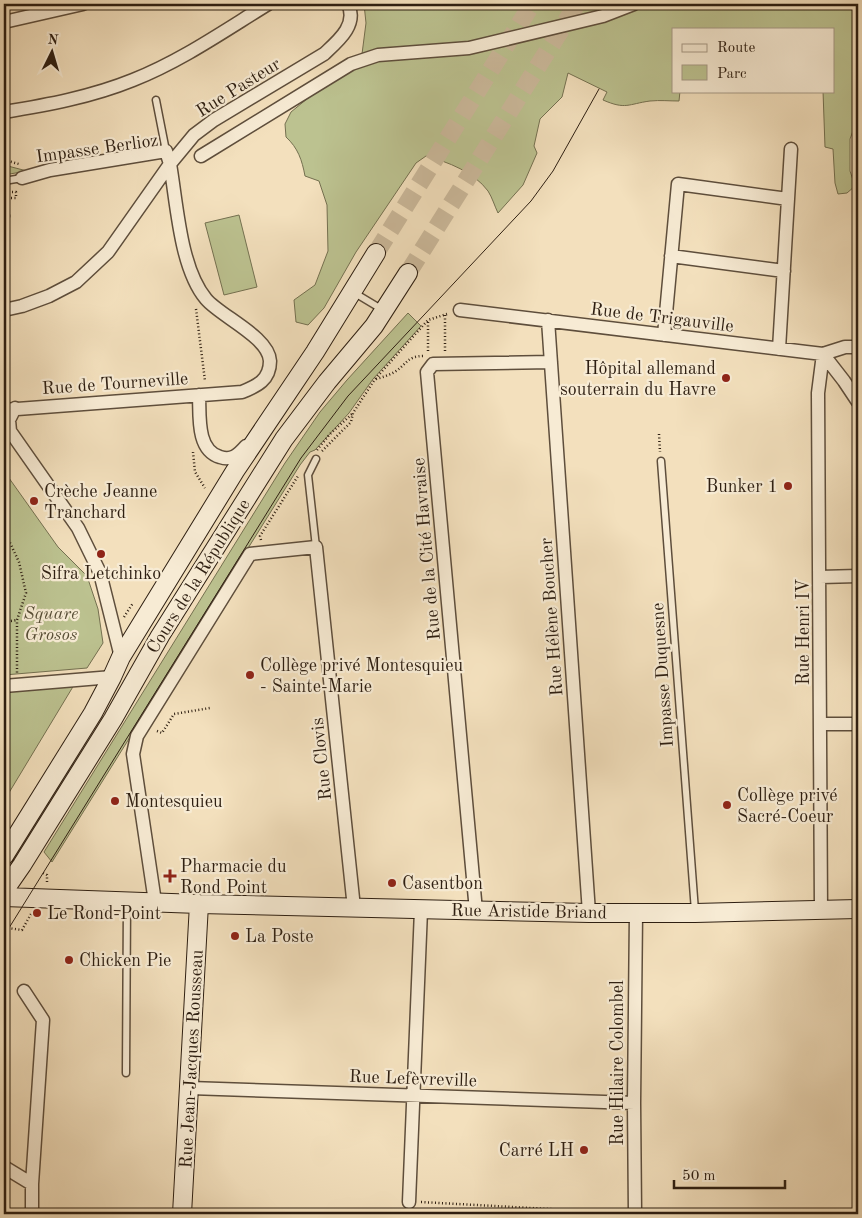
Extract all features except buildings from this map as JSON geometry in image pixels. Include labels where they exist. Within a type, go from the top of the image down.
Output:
[{"type":"main road","name":"Cours de la République","points":[[4,856],[80,734],[121,657],[231,477],[315,352],[376,253]]},
{"type":"main road","name":"Cours de la République","points":[[4,891],[22,866],[113,719],[160,636],[284,439],[327,382],[374,326],[408,273]]},
{"type":"main road","name":"Rue Aristide Briand","points":[[4,897],[476,911],[695,913],[858,909]]},
{"type":"main road","name":"Rue Jean-Jacques Rousseau","points":[[182,1214],[199,904]]},
{"type":"street","points":[[4,22],[82,4]]},
{"type":"street","points":[[4,112],[69,101],[133,80],[196,49],[268,4]]},
{"type":"street","name":"Rue Pasteur","points":[[4,310],[22,306],[49,296],[76,282],[108,252],[170,164],[194,136],[214,120],[324,54],[347,31],[350,8],[348,4]]},
{"type":"street","points":[[201,156],[351,64],[378,55],[469,48],[603,16],[634,4]]},
{"type":"street","points":[[779,349],[791,149]]},
{"type":"street","name":"Impasse Berlioz","points":[[22,178],[50,170],[166,152],[170,164]]},
{"type":"street","points":[[170,164],[185,257],[194,282],[206,300],[263,345],[270,360],[267,374],[258,386],[242,392],[198,395]]},
{"type":"street","points":[[664,334],[678,184],[788,199]]},
{"type":"street","points":[[671,256],[784,271]]},
{"type":"street","name":"Rue de Trigauville","points":[[460,310],[823,354],[845,347],[858,347]]},
{"type":"street","name":"Rue Hélène Boucher","points":[[548,320],[589,912]]},
{"type":"street","points":[[823,354],[858,402]]},
{"type":"street","name":"Rue Henri IV","points":[[822,910],[818,393],[823,354]]},
{"type":"street","name":"Rue de la Cité Havraise","points":[[476,911],[428,372],[433,364],[440,363],[551,362]]},
{"type":"street","name":"Rue de Tourneville","points":[[9,409],[198,395],[201,431],[207,448],[213,455],[226,459],[237,456],[276,408]]},
{"type":"street","points":[[9,409],[10,431],[78,528],[100,573],[121,657]]},
{"type":"street","points":[[155,902],[133,754],[137,736],[250,554],[316,547]]},
{"type":"street","name":"Rue Clovis","points":[[316,547],[354,908]]},
{"type":"street","points":[[820,577],[858,576]]},
{"type":"street","points":[[4,686],[112,677]]},
{"type":"street","points":[[821,724],[858,724]]},
{"type":"street","points":[[409,1202],[421,910]]},
{"type":"street","name":"Rue Hilaire Colombel","points":[[635,1214],[636,913]]},
{"type":"street","points":[[24,991],[43,1020],[32,1184],[32,1214]]},
{"type":"street","name":"Rue Lefèvreville","points":[[190,1088],[634,1103]]},
{"type":"street","points":[[4,1167],[32,1184]]},
{"type":"lane","points":[[156,100],[166,152]]},
{"type":"lane","points":[[4,181],[22,178]]},
{"type":"lane","points":[[352,292],[384,311]]},
{"type":"lane","points":[[316,459],[308,475],[316,547]]},
{"type":"lane","name":"Impasse Duquesne","points":[[661,461],[695,913]]},
{"type":"lane","points":[[126,1073],[127,901]]},
{"type":"path","points":[[4,191],[16,192],[16,198],[4,198]]},
{"type":"path","points":[[316,459],[351,422],[353,413],[376,380],[428,320],[460,310]]},
{"type":"path","points":[[445,315],[446,337]]},
{"type":"path","points":[[376,380],[397,371],[407,360],[417,356],[428,356],[428,320]]},
{"type":"path","points":[[197,321],[205,379]]},
{"type":"path","points":[[201,431],[192,443],[195,472],[205,489]]},
{"type":"path","points":[[659,434],[661,461]]},
{"type":"path","points":[[4,530],[19,562],[26,593],[17,620],[16,676]]},
{"type":"path","points":[[115,632],[136,598]]},
{"type":"path","points":[[4,622],[17,620]]},
{"type":"path","points":[[168,724],[174,714],[210,708]]},
{"type":"path","points":[[43,873],[47,875],[47,885]]},
{"type":"path","points":[[8,928],[22,930],[35,907]]},
{"type":"path","points":[[409,1202],[635,1214]]},
{"type":"green space","points":[[364,4],[616,4],[624,11],[653,4],[852,4],[858,14],[858,117],[850,139],[850,171],[855,186],[847,193],[838,194],[835,183],[833,149],[825,147],[823,92],[834,92],[834,28],[672,28],[672,92],[680,92],[679,101],[654,101],[622,106],[617,105],[603,100],[607,92],[568,73],[562,97],[540,119],[534,146],[537,153],[523,185],[498,213],[488,191],[475,178],[452,165],[426,156],[416,163],[356,252],[324,308],[308,325],[296,322],[294,300],[315,285],[328,251],[327,205],[319,181],[305,176],[299,155],[294,145],[286,137],[285,124],[291,112],[313,94],[342,77],[362,54],[366,23]]},
{"type":"green space","points":[[4,165],[27,171],[4,175]]},
{"type":"green space","points":[[239,215],[257,287],[224,295],[205,223]]},
{"type":"green space","points":[[408,313],[421,326],[373,379],[349,413],[315,450],[310,452],[300,465],[52,862],[44,852],[285,463],[320,412]]},
{"type":"green space","name":"Square Grosos","points":[[4,471],[58,547],[87,576],[98,609],[103,643],[87,668],[4,675]]},
{"type":"green space","points":[[74,685],[4,801],[4,691]]},
{"type":"tunnel","points":[[376,253],[532,4]]},
{"type":"tunnel","points":[[408,273],[577,4]]},
{"type":"tram line","points":[[4,936],[301,458],[348,396],[531,201],[553,171],[599,89]]},
{"type":"place","name":"Hôpital allemand souterrain du Havre","points":[[726,378]]},
{"type":"place","name":"Bunker 1","points":[[788,486]]},
{"type":"place","name":"Crèche Jeanne Tranchard","points":[[34,501]]},
{"type":"place","name":"Sifra Letchinko","points":[[101,554]]},
{"type":"place","name":"Collège privé Montesquieu - Sainte-Marie","points":[[250,675]]},
{"type":"place","name":"Montesquieu","points":[[115,801]]},
{"type":"place","name":"Collège privé Sacré-Coeur","points":[[727,805]]},
{"type":"place","name":"Pharmacie du Rond Point","points":[[170,876]]},
{"type":"place","name":"Casentbon","points":[[392,883]]},
{"type":"place","name":"Le Rond-Point","points":[[37,913]]},
{"type":"place","name":"La Poste","points":[[235,936]]},
{"type":"place","name":"Chicken Pie","points":[[69,960]]},
{"type":"place","name":"Carré LH","points":[[584,1150]]}]
